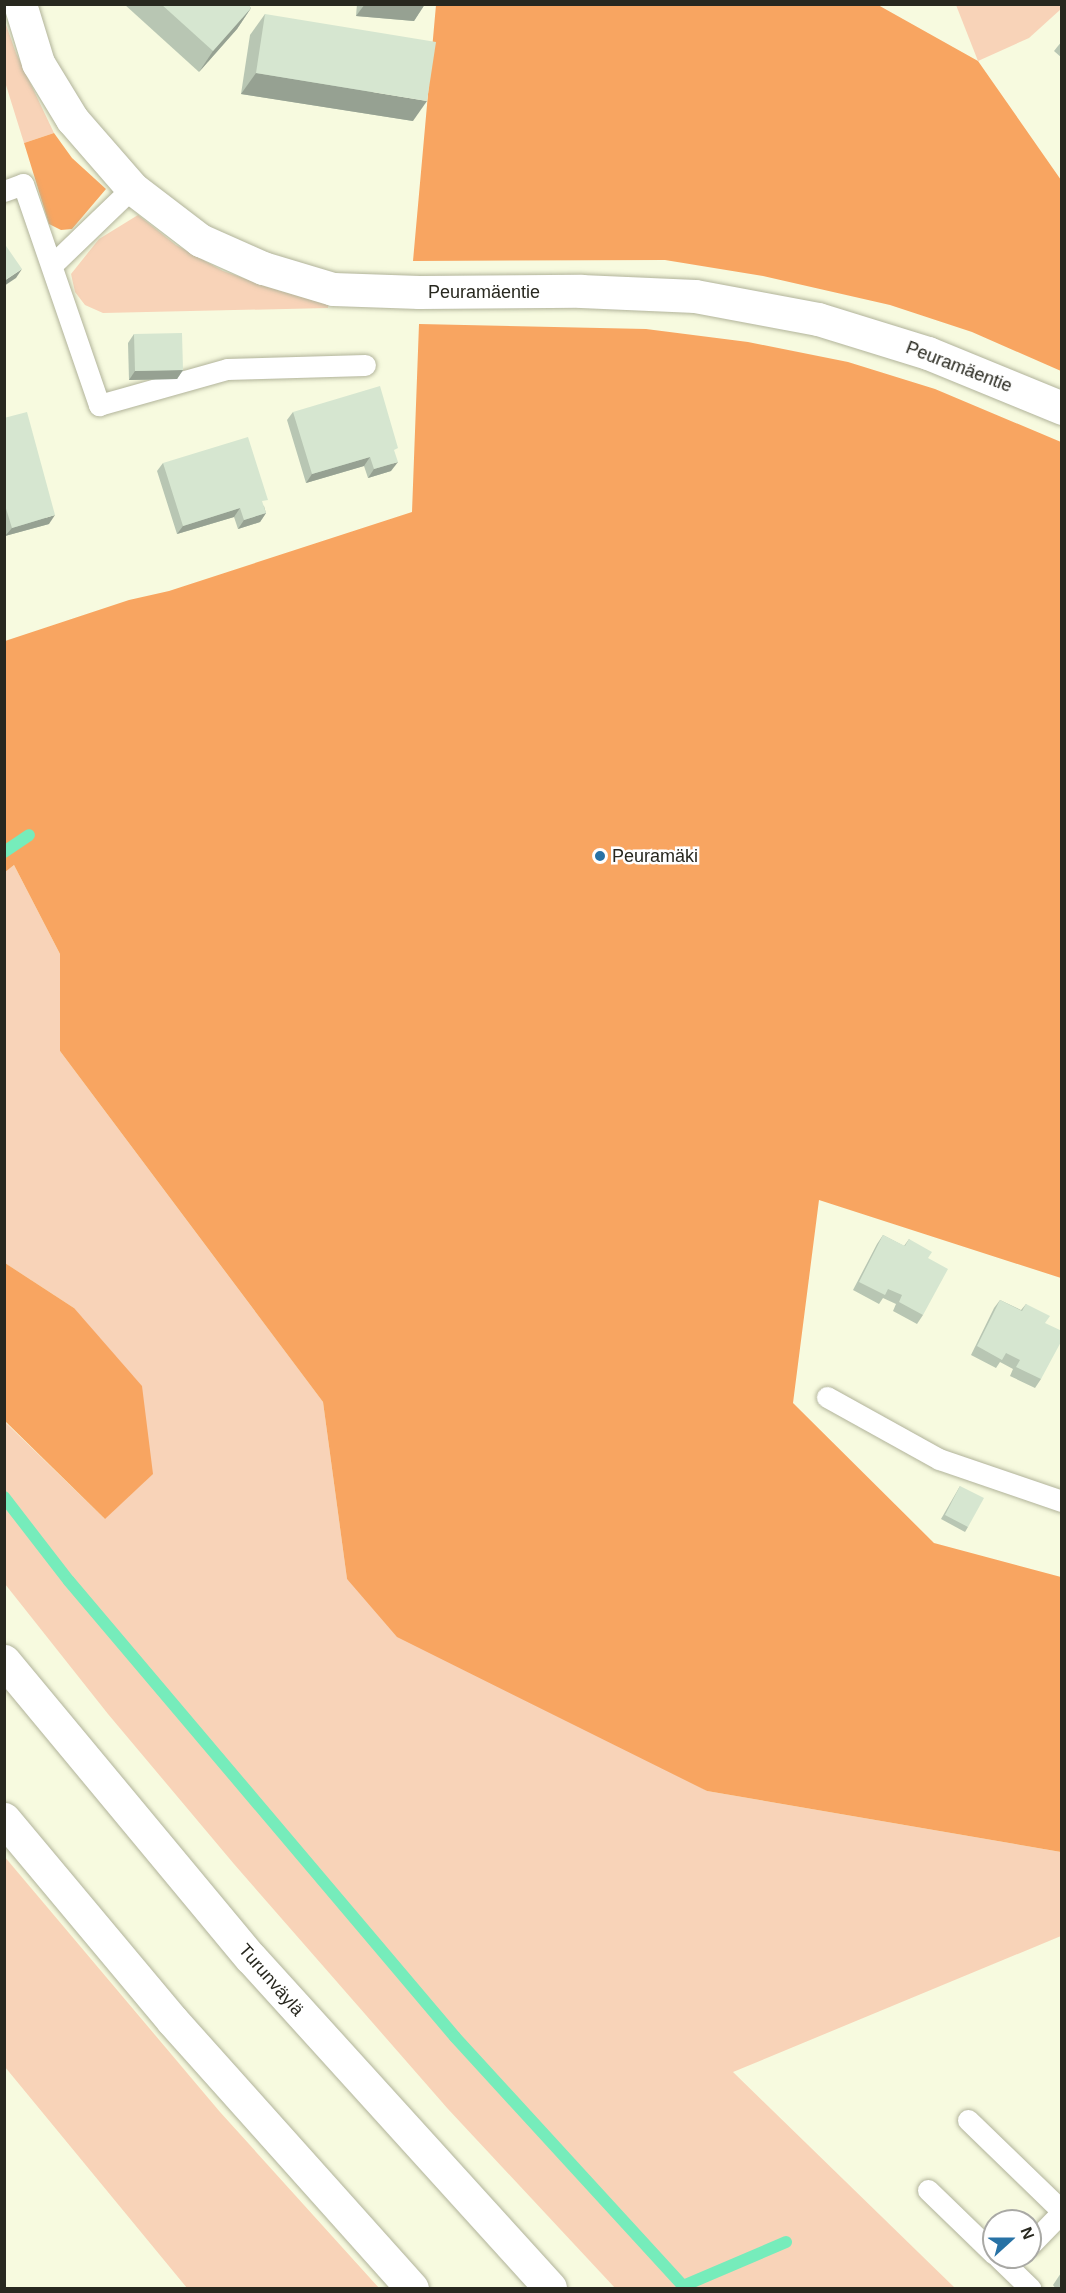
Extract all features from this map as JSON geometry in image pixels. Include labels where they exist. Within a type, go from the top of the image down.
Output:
[{"type":"main road","name":"Peuramäentie","points":[[20,4],[38,63],[72,119],[132,189],[200,240],[263,268],[333,289],[419,292],[581,291],[695,296],[818,319],[928,353],[1062,408]]},
{"type":"main road","name":"Turunväylä","points":[[4,1661],[251,1958],[549,2289]]},
{"type":"main road","points":[[4,1819],[172,2020],[412,2289]]},
{"type":"lane","points":[[4,191],[23,184],[99,405],[227,369],[364,365]]},
{"type":"lane","points":[[52,265],[132,189]]},
{"type":"lane","points":[[827,1397],[939,1459],[1062,1501]]},
{"type":"lane","points":[[968,2120],[1062,2212],[1042,2233]]},
{"type":"lane","points":[[928,2190],[982,2238]]},
{"type":"lane","points":[[1013,2269],[1030,2289]]},
{"type":"shaded area","points":[[1061,4],[1061,9],[1029,38],[978,61],[956,5]]},
{"type":"shaded area","points":[[436,5],[878,5],[978,61],[1061,180],[1061,371],[972,332],[890,305],[763,276],[665,260],[413,261]]},
{"type":"shaded area","points":[[4,19],[16,53],[54,133],[24,143],[5,82]]},
{"type":"shaded area","points":[[54,133],[72,158],[106,189],[72,229],[61,230],[49,224],[24,143]]},
{"type":"shaded area","points":[[138,215],[176,245],[223,271],[277,290],[328,304],[328,308],[103,313],[85,305],[75,292],[71,274],[99,239]]},
{"type":"shaded area","points":[[419,324],[646,329],[748,342],[848,362],[935,389],[1061,442],[1061,1278],[819,1200],[793,1403],[934,1543],[1061,1577],[1061,1852],[707,1791],[397,1637],[347,1579],[323,1402],[60,1051],[60,954],[14,865],[5,872],[5,641],[129,600],[169,591],[412,512]]},
{"type":"shaded area","points":[[14,865],[60,954],[60,1051],[323,1402],[347,1579],[707,1791],[1061,1852],[1061,1936],[733,2072],[955,2288],[615,2288],[448,2109],[234,1864],[108,1714],[5,1584],[4,1421],[105,1519],[74,1308],[5,1263],[4,872]]},
{"type":"shaded area","points":[[5,1263],[74,1308],[142,1386],[153,1474],[105,1519],[5,1421]]},
{"type":"shaded area","points":[[4,1856],[220,2112],[379,2288],[187,2288],[5,2067]]},
{"type":"building","points":[[161,4],[247,4],[251,8],[213,51]]},
{"type":"building","points":[[265,14],[436,42],[427,101],[256,73]]},
{"type":"building","points":[[4,243],[22,269],[4,281]]},
{"type":"building","points":[[182,333],[183,370],[135,371],[134,334]]},
{"type":"building","points":[[380,386],[398,448],[394,450],[398,462],[374,469],[370,457],[312,474],[293,412]]},
{"type":"building","points":[[27,412],[55,515],[12,528],[4,502],[4,418]]},
{"type":"building","points":[[248,437],[268,500],[262,501],[266,513],[244,520],[240,508],[183,526],[163,463]]},
{"type":"building","points":[[883,1235],[905,1246],[909,1239],[932,1252],[928,1258],[948,1269],[923,1315],[899,1302],[902,1295],[888,1289],[885,1295],[859,1282]]},
{"type":"building","points":[[1000,1300],[1022,1311],[1026,1304],[1050,1316],[1045,1323],[1062,1331],[1062,1340],[1041,1379],[1016,1367],[1020,1360],[1006,1353],[1002,1360],[977,1346]]},
{"type":"building","points":[[960,1486],[984,1498],[968,1527],[945,1515]]},
{"type":"waterway","points":[[4,852],[29,835]]},
{"type":"waterway","points":[[4,1497],[69,1581],[455,2037],[683,2286],[786,2242]]},
{"type":"place","name":"Peuramäki","points":[[600,856]]}]
